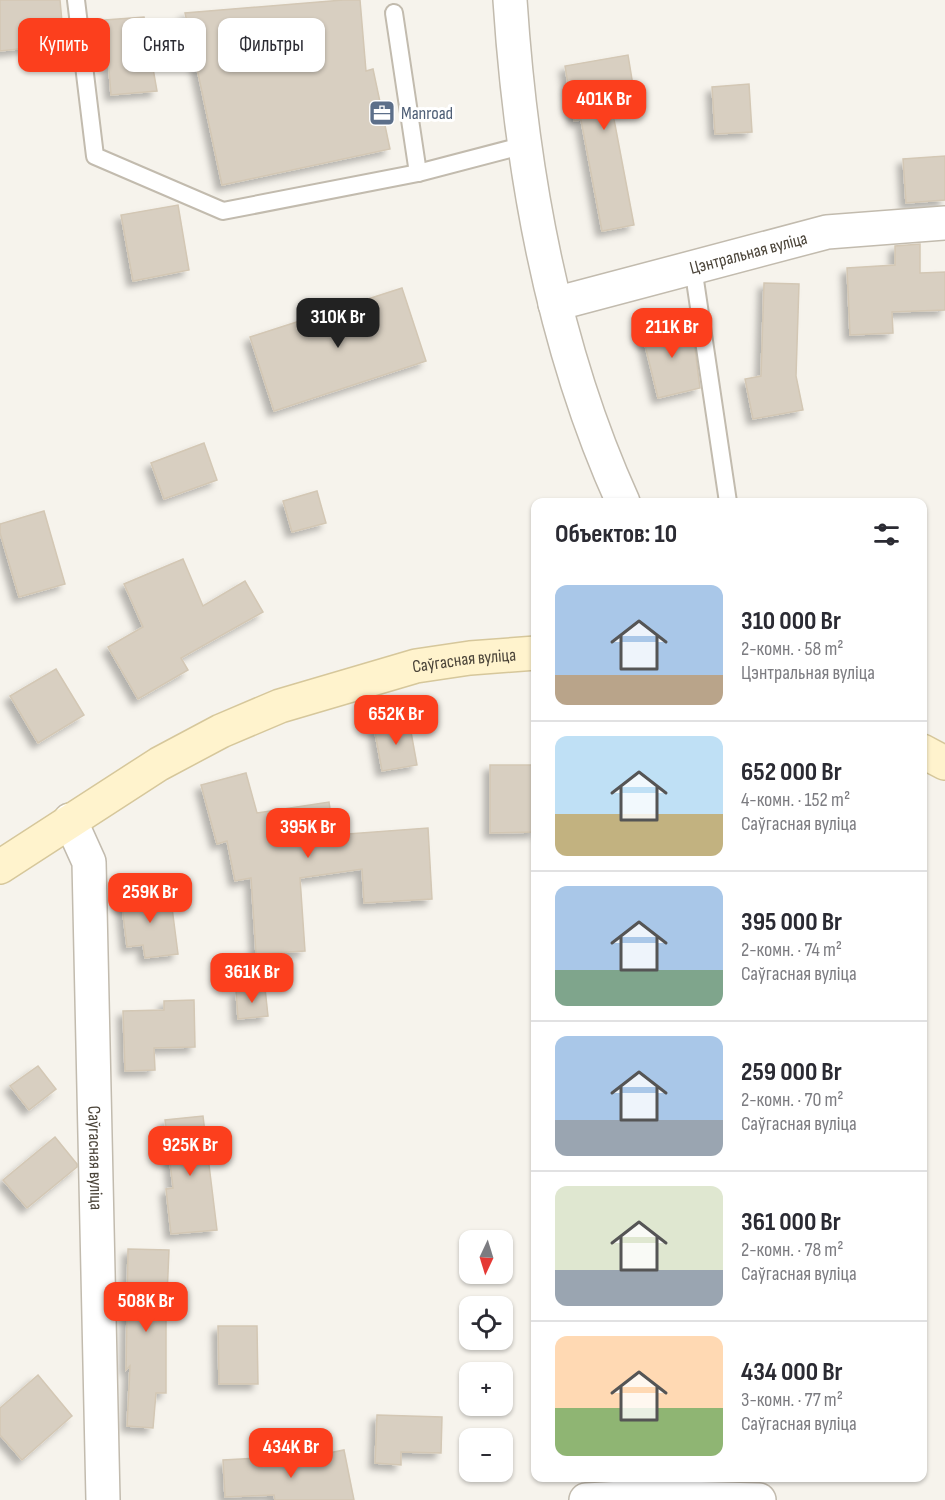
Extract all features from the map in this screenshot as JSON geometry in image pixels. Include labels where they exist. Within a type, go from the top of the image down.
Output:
[{"type":"main road","name":"Саўгасная вуліца","points":[[0,867],[159,764],[221,731],[280,706],[416,666],[470,658],[531,653]]},
{"type":"main road","points":[[927,754],[945,763]]},
{"type":"street","points":[[510,0],[516,80],[525,145],[555,304],[581,392],[621,498]]},
{"type":"street","name":"Цэнтральная вуліца","points":[[555,304],[827,232],[945,223]]},
{"type":"street","name":"Саўгасная вуліца","points":[[70,820],[89,861],[104,1500]]},
{"type":"street","points":[[586,1500],[642,1487],[759,1500]]},
{"type":"lane","points":[[76,0],[95,156],[223,211],[418,173],[525,145]]},
{"type":"lane","points":[[394,13],[418,173]]},
{"type":"lane","points":[[693,267],[727,498]]},
{"type":"building","points":[[0,0],[60,0],[62,18],[18,18],[18,49],[0,51]]},
{"type":"building","points":[[360,0],[366,71],[373,69],[390,149],[222,185],[198,72],[206,72],[206,18],[186,18],[185,13]]},
{"type":"building","points":[[122,19],[122,72],[154,72],[157,91],[111,95],[110,20]]},
{"type":"building","points":[[628,55],[637,110],[613,114],[634,225],[602,231],[581,120],[574,121],[565,66]]},
{"type":"building","points":[[749,84],[752,132],[715,134],[712,87]]},
{"type":"building","points":[[945,156],[945,200],[906,203],[903,159]]},
{"type":"building","points":[[178,205],[189,270],[133,281],[121,215]]},
{"type":"building","points":[[920,244],[920,273],[945,272],[945,310],[892,312],[893,333],[850,335],[847,268],[895,265],[895,246]]},
{"type":"building","points":[[764,283],[799,284],[796,376],[803,410],[753,419],[745,379],[761,376]]},
{"type":"building","points":[[402,288],[426,361],[274,411],[250,337]]},
{"type":"building","points":[[688,321],[695,349],[700,388],[658,398],[642,333]]},
{"type":"building","points":[[204,443],[217,480],[164,499],[151,463]]},
{"type":"building","points":[[317,491],[326,523],[292,532],[283,501]]},
{"type":"building","points":[[44,511],[65,584],[19,597],[0,533],[0,524]]},
{"type":"building","points":[[183,559],[203,606],[245,581],[263,612],[181,658],[188,670],[138,699],[108,647],[143,627],[124,584]]},
{"type":"building","points":[[56,669],[84,715],[38,743],[10,696]]},
{"type":"building","points":[[409,721],[417,765],[382,771],[374,727]]},
{"type":"building","points":[[490,765],[531,765],[531,832],[490,833]]},
{"type":"building","points":[[246,773],[257,813],[329,802],[334,835],[428,828],[432,899],[364,903],[362,869],[300,878],[305,951],[256,954],[251,878],[235,881],[227,841],[217,844],[201,785]]},
{"type":"building","points":[[170,892],[178,954],[145,958],[143,945],[127,947],[121,898]]},
{"type":"building","points":[[265,988],[268,1016],[238,1019],[236,991]]},
{"type":"building","points":[[194,1000],[195,1047],[154,1048],[155,1070],[125,1071],[123,1011],[164,1010],[164,1001]]},
{"type":"building","points":[[38,1066],[56,1089],[29,1110],[10,1086]]},
{"type":"building","points":[[203,1116],[217,1230],[171,1234],[166,1189],[173,1188],[165,1120]]},
{"type":"building","points":[[55,1137],[77,1167],[27,1208],[3,1180]]},
{"type":"building","points":[[128,1249],[169,1250],[166,1393],[156,1393],[153,1428],[127,1426],[130,1366],[126,1370]]},
{"type":"building","points":[[218,1326],[257,1326],[258,1384],[219,1384]]},
{"type":"building","points":[[38,1375],[72,1416],[22,1460],[0,1435],[0,1408]]},
{"type":"building","points":[[377,1415],[442,1417],[441,1453],[401,1452],[401,1465],[375,1463]]},
{"type":"building","points":[[344,1450],[354,1500],[275,1500],[274,1495],[225,1497],[223,1460],[258,1458],[259,1467]]},
{"type":"place","name":"Manroad","points":[[382,113]]}]
